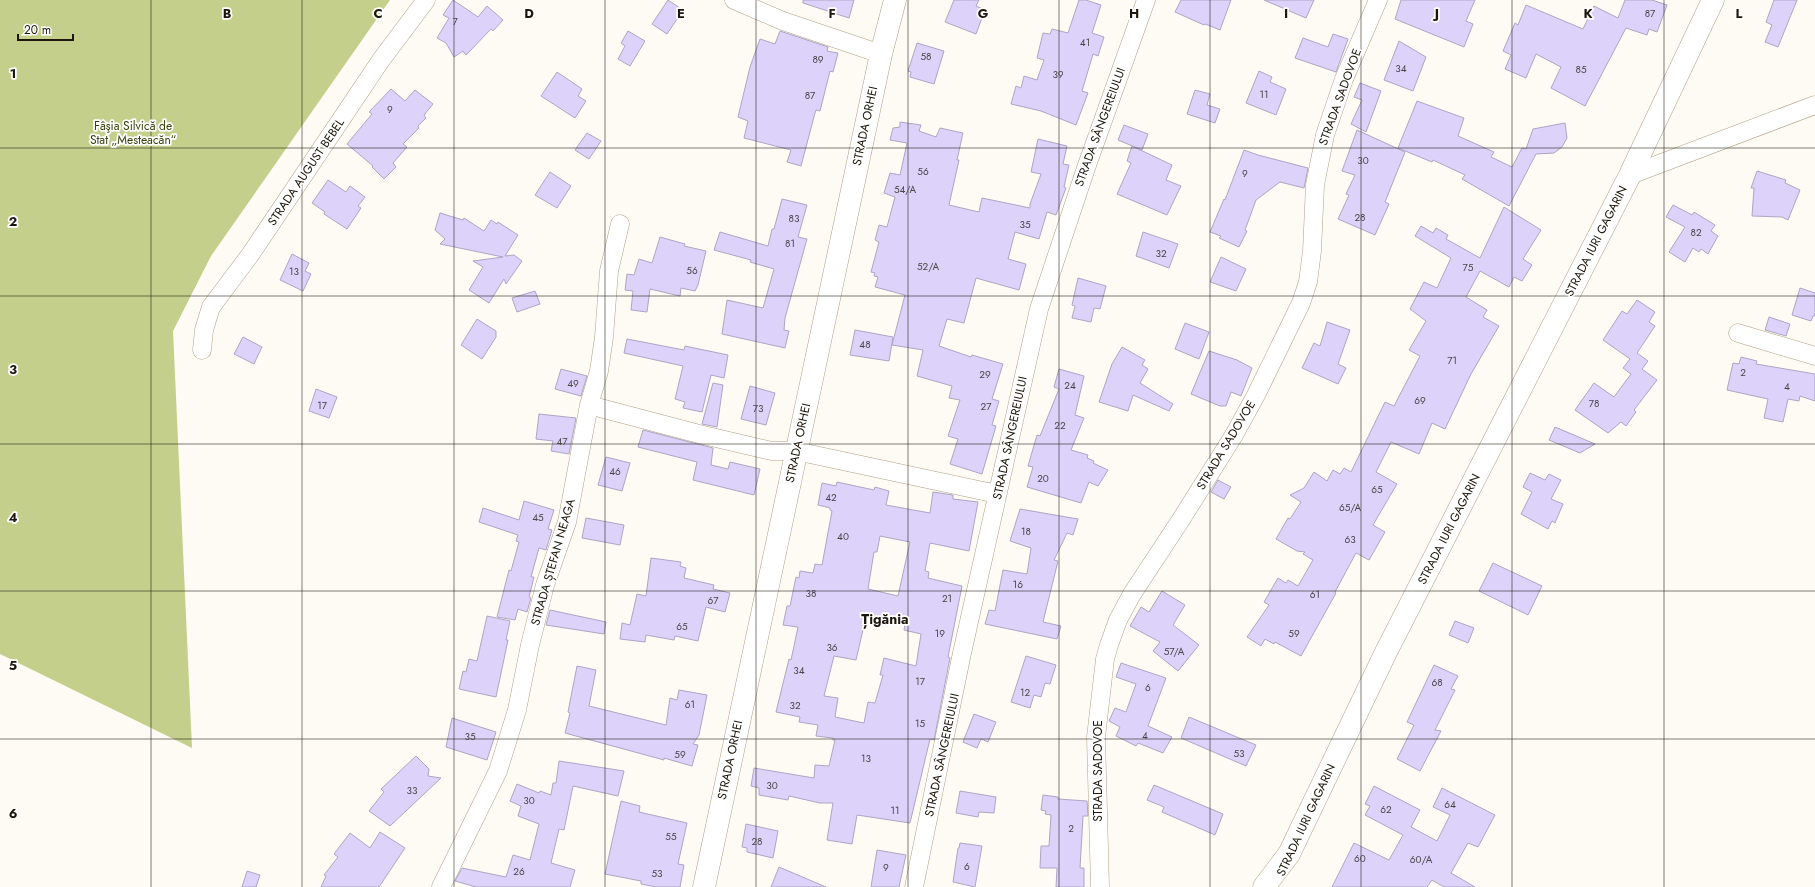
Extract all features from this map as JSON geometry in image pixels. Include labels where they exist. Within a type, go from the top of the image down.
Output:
[{"type":"main road","name":"STRADA ORHEI","points":[[704,887],[881,54],[895,0]]},
{"type":"main road","name":"STRADA IURI GAGARIN","points":[[1274,887],[1390,645],[1630,175],[1712,0]]},
{"type":"main road","points":[[1264,887],[1289,854]]},
{"type":"street","name":"STRADA AUGUST BEBEL","points":[[202,350],[204,330],[211,307],[250,255],[381,60],[426,0]]},
{"type":"street","points":[[734,0],[783,21],[881,54]]},
{"type":"street","name":"STRADA SÂNGEREIULUI","points":[[914,887],[962,653],[1039,309],[1086,168],[1146,0]]},
{"type":"street","name":"STRADA SADOVOE","points":[[1100,887],[1096,736],[1109,644],[1118,620],[1132,594],[1234,435],[1256,395],[1301,303],[1308,282],[1315,185],[1325,135],[1344,80],[1378,0]]},
{"type":"street","name":"STRADA IURI GAGARIN","points":[[1630,175],[1815,105]]},
{"type":"street","name":"STRADA ȘTEFAN NEAGA","points":[[441,887],[498,771],[517,710],[530,645],[545,585],[567,522],[589,404],[599,372],[604,337],[609,271],[620,224]]},
{"type":"street","points":[[1738,333],[1815,356]]},
{"type":"street","points":[[589,404],[700,434],[772,451],[796,451],[997,494]]},
{"type":"green space","name":"Fâşia Silvică de Stat „Mesteacăn“","points":[[0,0],[390,0],[211,256],[173,331],[192,748],[0,654]]},
{"type":"building","points":[[453,0],[478,17],[487,6],[503,20],[493,31],[491,29],[466,55],[463,51],[454,57],[446,43],[437,38],[449,18],[443,15]]},
{"type":"building","points":[[668,0],[683,10],[667,34],[652,24]]},
{"type":"building","points":[[803,0],[854,0],[849,18],[803,3]]},
{"type":"building","points":[[954,0],[979,0],[976,6],[985,10],[976,34],[945,22]]},
{"type":"building","points":[[1079,0],[1086,0],[1101,5],[1092,33],[1104,37],[1098,56],[1093,54],[1082,91],[1088,93],[1076,125],[1041,111],[1011,104],[1016,86],[1021,88],[1024,76],[1037,80],[1044,60],[1037,58],[1043,33],[1050,34],[1052,29],[1068,33]]},
{"type":"building","points":[[1181,0],[1231,0],[1220,30],[1205,24],[1204,25],[1175,12]]},
{"type":"building","points":[[1264,0],[1314,0],[1306,18]]},
{"type":"building","points":[[1401,0],[1475,0],[1466,21],[1473,24],[1464,47],[1395,19]]},
{"type":"building","points":[[1625,0],[1652,0],[1667,5],[1657,32],[1649,29],[1647,35],[1626,28],[1585,106],[1551,88],[1561,67],[1536,54],[1526,78],[1505,69],[1511,55],[1503,51],[1515,23],[1518,25],[1526,5],[1583,29],[1594,6],[1618,18]]},
{"type":"building","points":[[1774,0],[1797,0],[1778,47],[1765,42],[1772,25],[1766,22]]},
{"type":"building","points":[[628,31],[645,41],[630,66],[618,59],[625,46],[621,43]]},
{"type":"building","points":[[780,31],[828,47],[827,51],[838,53],[833,72],[830,71],[820,111],[816,110],[815,113],[801,166],[787,162],[791,150],[744,138],[748,121],[738,117],[750,67],[760,39],[775,44]]},
{"type":"building","points":[[1333,34],[1348,39],[1336,72],[1295,58],[1303,38],[1328,47]]},
{"type":"building","points":[[1399,41],[1426,57],[1413,91],[1384,80]]},
{"type":"building","points":[[917,43],[944,51],[934,84],[910,77],[911,72],[908,71]]},
{"type":"building","points":[[1259,71],[1272,77],[1270,82],[1286,89],[1276,115],[1246,103]]},
{"type":"building","points":[[557,72],[582,89],[578,96],[586,101],[575,118],[541,96]]},
{"type":"building","points":[[1360,83],[1381,91],[1366,132],[1351,124],[1362,100],[1354,97]]},
{"type":"building","points":[[391,89],[405,101],[415,90],[433,104],[424,115],[426,118],[418,126],[419,128],[403,144],[407,147],[393,163],[396,167],[384,179],[372,167],[373,166],[347,144],[372,114],[369,112]]},
{"type":"building","points":[[1195,90],[1210,94],[1207,105],[1220,109],[1215,123],[1187,114]]},
{"type":"building","points":[[1417,101],[1464,118],[1458,136],[1494,152],[1491,157],[1512,167],[1522,148],[1526,149],[1533,129],[1565,123],[1567,138],[1562,147],[1554,153],[1536,154],[1509,206],[1462,179],[1465,175],[1433,160],[1432,162],[1398,148]]},
{"type":"building","points":[[900,122],[921,125],[919,131],[936,137],[940,128],[963,133],[957,160],[959,160],[949,205],[979,212],[982,198],[1030,208],[1030,204],[1041,174],[1031,172],[1038,139],[1067,146],[1063,164],[1069,165],[1064,187],[1066,188],[1056,215],[1047,212],[1039,239],[1015,232],[1008,259],[1026,264],[1019,290],[976,278],[964,323],[947,319],[939,346],[971,357],[972,355],[1003,364],[992,399],[999,401],[992,425],[996,426],[982,474],[950,464],[958,439],[948,436],[960,400],[949,398],[952,386],[917,376],[923,350],[892,345],[905,295],[875,287],[878,277],[874,276],[875,273],[871,272],[879,242],[875,240],[879,225],[887,227],[895,197],[884,193],[890,173],[900,175],[907,143],[890,140],[893,128],[900,127]]},
{"type":"building","points":[[1124,125],[1148,134],[1142,150],[1118,140]]},
{"type":"building","points":[[1357,130],[1405,152],[1385,202],[1389,204],[1375,235],[1338,219],[1349,195],[1346,194],[1355,175],[1342,171]]},
{"type":"building","points":[[587,133],[601,141],[589,159],[575,150]]},
{"type":"building","points":[[1132,146],[1172,165],[1166,180],[1181,186],[1167,215],[1117,194],[1131,163],[1127,161]]},
{"type":"building","points":[[1244,150],[1308,168],[1304,188],[1280,182],[1256,200],[1245,230],[1247,231],[1239,247],[1219,238],[1221,236],[1210,232],[1224,199],[1225,200]]},
{"type":"building","points":[[1757,171],[1786,180],[1785,183],[1800,190],[1788,220],[1782,217],[1752,216],[1754,188],[1751,188]]},
{"type":"building","points":[[550,172],[571,186],[557,208],[535,195]]},
{"type":"building","points":[[328,180],[346,192],[350,186],[365,197],[358,206],[361,208],[347,229],[324,214],[325,212],[312,203]]},
{"type":"building","points":[[782,199],[807,205],[798,237],[807,239],[785,318],[784,330],[789,331],[785,348],[722,334],[727,300],[763,308],[774,269],[750,262],[751,260],[714,250],[720,232],[768,246]]},
{"type":"building","points":[[1673,205],[1692,215],[1694,212],[1715,225],[1711,231],[1718,236],[1708,254],[1701,249],[1699,252],[1693,248],[1685,262],[1669,252],[1685,227],[1666,217]]},
{"type":"building","points":[[1504,207],[1541,230],[1523,259],[1532,265],[1522,281],[1514,277],[1509,287],[1480,271],[1466,297],[1487,310],[1483,317],[1499,326],[1471,374],[1445,429],[1432,423],[1419,454],[1391,442],[1376,472],[1397,484],[1373,525],[1385,532],[1369,560],[1356,553],[1301,656],[1275,642],[1274,644],[1265,639],[1261,646],[1247,637],[1269,605],[1264,602],[1278,578],[1286,583],[1288,580],[1298,586],[1313,560],[1303,554],[1305,552],[1297,551],[1276,539],[1288,518],[1290,519],[1301,502],[1290,495],[1304,488],[1314,472],[1327,481],[1333,470],[1340,474],[1344,468],[1351,472],[1385,402],[1394,406],[1420,356],[1409,350],[1426,321],[1410,309],[1424,282],[1437,288],[1451,258],[1415,236],[1421,226],[1433,233],[1436,228],[1448,235],[1446,239],[1480,258]]},
{"type":"building","points":[[440,213],[463,220],[464,218],[484,231],[491,220],[497,224],[498,222],[518,235],[505,256],[514,255],[522,261],[506,284],[504,279],[489,303],[469,290],[483,267],[473,261],[503,257],[440,244],[445,239],[435,230]]},
{"type":"building","points":[[1143,232],[1178,244],[1169,268],[1136,256]]},
{"type":"building","points":[[660,237],[685,244],[684,246],[706,251],[698,285],[695,291],[681,288],[680,296],[650,289],[647,312],[631,310],[633,291],[625,290],[627,274],[634,275],[639,259],[652,263]]},
{"type":"building","points":[[292,254],[309,263],[305,271],[311,274],[303,291],[280,280]]},
{"type":"building","points":[[1221,257],[1246,269],[1236,291],[1210,282]]},
{"type":"building","points":[[1078,278],[1106,286],[1100,309],[1094,308],[1091,322],[1072,318],[1075,306],[1072,305]]},
{"type":"building","points":[[1800,288],[1815,293],[1815,316],[1813,316],[1811,321],[1792,315]]},
{"type":"building","points":[[535,291],[540,304],[517,312],[512,298]]},
{"type":"building","points":[[1637,300],[1655,312],[1649,322],[1655,326],[1637,353],[1648,361],[1642,369],[1657,380],[1634,410],[1636,412],[1626,426],[1621,422],[1608,433],[1575,410],[1594,383],[1614,397],[1631,374],[1623,368],[1630,359],[1603,340],[1622,311],[1627,314]]},
{"type":"building","points":[[1769,317],[1790,324],[1786,336],[1765,330]]},
{"type":"building","points":[[477,319],[496,331],[496,337],[482,359],[461,345]]},
{"type":"building","points":[[1327,322],[1350,330],[1338,364],[1346,368],[1338,384],[1302,368],[1314,343],[1320,346]]},
{"type":"building","points":[[1185,323],[1209,332],[1199,359],[1175,349]]},
{"type":"building","points":[[855,330],[893,337],[889,361],[850,355]]},
{"type":"building","points":[[243,337],[262,347],[254,364],[234,354]]},
{"type":"building","points":[[627,339],[684,350],[685,346],[728,355],[724,378],[711,375],[702,412],[683,408],[685,402],[675,399],[683,366],[624,353]]},
{"type":"building","points":[[1122,347],[1145,360],[1142,365],[1148,369],[1140,383],[1173,404],[1169,411],[1133,395],[1128,411],[1099,402],[1112,364]]},
{"type":"building","points":[[1209,351],[1237,360],[1252,368],[1241,396],[1231,392],[1226,406],[1220,406],[1191,394]]},
{"type":"building","points":[[1741,357],[1757,361],[1756,364],[1815,374],[1815,401],[1800,396],[1799,401],[1788,399],[1783,422],[1764,418],[1768,399],[1727,390],[1733,363],[1739,364]]},
{"type":"building","points":[[561,369],[587,376],[581,396],[555,389]]},
{"type":"building","points":[[1059,369],[1084,376],[1075,415],[1084,418],[1071,450],[1088,455],[1087,458],[1094,461],[1093,463],[1108,470],[1098,486],[1089,482],[1081,503],[1027,487],[1033,467],[1028,466],[1037,435],[1040,436],[1059,389],[1054,387]]},
{"type":"building","points":[[713,383],[723,385],[717,427],[702,424]]},
{"type":"building","points":[[750,386],[775,393],[766,425],[741,419]]},
{"type":"building","points":[[316,389],[337,397],[329,418],[309,411]]},
{"type":"building","points":[[539,414],[576,418],[569,454],[551,451],[553,441],[536,439]]},
{"type":"building","points":[[1555,427],[1595,444],[1580,453],[1549,440]]},
{"type":"building","points":[[643,430],[713,448],[711,465],[728,469],[730,462],[760,469],[754,495],[693,480],[697,462],[638,447]]},
{"type":"building","points":[[606,457],[630,463],[622,491],[598,485]]},
{"type":"building","points":[[1530,473],[1545,480],[1549,474],[1561,480],[1551,499],[1563,504],[1555,523],[1552,521],[1548,529],[1521,514],[1532,492],[1523,487]]},
{"type":"building","points":[[1218,480],[1231,487],[1224,499],[1211,492]]},
{"type":"building","points":[[837,482],[874,490],[875,487],[889,491],[886,505],[930,513],[933,492],[953,495],[953,499],[978,502],[969,551],[930,543],[925,571],[929,572],[928,578],[962,586],[934,740],[930,739],[910,823],[857,815],[852,844],[827,840],[833,803],[820,803],[789,796],[788,800],[759,795],[759,788],[751,786],[754,768],[814,778],[815,765],[829,766],[835,740],[833,740],[833,738],[816,736],[818,725],[799,722],[800,717],[776,712],[789,659],[791,660],[798,627],[783,625],[787,606],[790,606],[796,577],[799,578],[800,571],[813,573],[815,564],[822,565],[832,511],[830,508],[818,505],[822,483],[836,486]],"holes":[[[880,536],[910,542],[898,596],[868,589],[874,552],[877,552]],[[868,616],[905,624],[904,630],[921,634],[916,666],[884,658],[880,675],[883,675],[875,703],[868,702],[864,723],[835,717],[838,698],[824,696],[834,656],[856,660],[866,617]]]},
{"type":"building","points":[[524,501],[554,510],[548,529],[552,530],[546,550],[539,548],[531,577],[534,577],[527,612],[518,609],[515,620],[497,617],[509,570],[511,571],[519,542],[516,541],[518,535],[479,522],[483,508],[519,520]]},
{"type":"building","points":[[1020,509],[1078,519],[1073,535],[1067,533],[1054,560],[1058,561],[1043,622],[1061,626],[1057,639],[985,624],[989,610],[995,611],[1003,570],[1027,574],[1031,548],[1010,541]]},
{"type":"building","points":[[586,518],[624,525],[620,545],[582,538]]},
{"type":"building","points":[[651,558],[681,562],[680,566],[686,568],[684,578],[714,585],[713,589],[730,593],[725,612],[706,607],[698,641],[675,636],[674,640],[646,635],[645,642],[620,639],[622,623],[630,625],[637,594],[646,596]]},
{"type":"building","points":[[1493,563],[1542,586],[1528,615],[1479,591]]},
{"type":"building","points":[[1162,591],[1185,605],[1173,625],[1199,645],[1178,671],[1153,651],[1160,642],[1130,626],[1141,607],[1149,612]]},
{"type":"building","points":[[550,610],[606,622],[604,634],[546,625]]},
{"type":"building","points":[[487,616],[510,621],[506,640],[508,640],[496,697],[459,689],[463,671],[466,672],[469,659],[477,661]]},
{"type":"building","points":[[1455,621],[1474,628],[1468,643],[1449,635]]},
{"type":"building","points":[[1026,656],[1056,665],[1050,684],[1045,683],[1041,697],[1034,695],[1030,708],[1011,702]]},
{"type":"building","points":[[1121,663],[1166,678],[1148,726],[1172,737],[1163,753],[1138,743],[1136,746],[1116,736],[1120,727],[1109,721],[1115,708],[1126,712],[1136,684],[1116,677]]},
{"type":"building","points":[[1434,665],[1458,676],[1451,689],[1455,690],[1435,730],[1441,731],[1420,771],[1397,759],[1414,725],[1407,722]]},
{"type":"building","points":[[577,666],[596,670],[589,706],[666,725],[670,698],[677,700],[679,690],[707,695],[699,735],[693,744],[698,745],[692,766],[664,758],[664,760],[565,733],[570,713],[568,712]]},
{"type":"building","points":[[974,714],[996,722],[988,742],[981,739],[977,748],[963,742]]},
{"type":"building","points":[[1189,717],[1256,745],[1246,766],[1181,738]]},
{"type":"building","points":[[452,718],[496,732],[487,760],[446,747]]},
{"type":"building","points":[[416,756],[429,769],[428,776],[441,778],[390,826],[369,811],[384,792],[381,789]]},
{"type":"building","points":[[559,761],[624,771],[618,796],[573,786],[564,830],[559,829],[551,863],[575,870],[570,887],[476,887],[455,881],[462,868],[506,877],[513,855],[530,860],[539,824],[518,816],[521,806],[510,801],[517,784],[539,793],[540,791],[551,795],[553,783],[556,783]]},
{"type":"building","points":[[1154,785],[1223,814],[1215,835],[1162,812],[1164,807],[1147,800]]},
{"type":"building","points":[[1374,786],[1420,810],[1411,827],[1437,841],[1450,815],[1433,807],[1442,788],[1495,815],[1478,847],[1468,843],[1451,873],[1475,887],[1444,887],[1432,880],[1427,887],[1332,887],[1354,843],[1389,860],[1403,835],[1365,815],[1370,806],[1365,804]]},
{"type":"building","points":[[960,791],[996,797],[994,813],[979,812],[978,817],[956,813]]},
{"type":"building","points":[[1043,795],[1058,797],[1058,799],[1087,801],[1088,816],[1083,816],[1080,868],[1084,868],[1084,887],[1056,887],[1057,868],[1040,868],[1041,846],[1049,846],[1051,815],[1045,814],[1046,811],[1041,810]]},
{"type":"building","points":[[621,801],[640,806],[639,812],[687,823],[678,864],[684,865],[680,887],[656,887],[641,884],[641,881],[605,874]]},
{"type":"building","points":[[746,824],[778,831],[773,858],[747,852],[747,848],[742,847]]},
{"type":"building","points":[[380,832],[405,848],[379,887],[321,887],[326,876],[324,875],[338,857],[334,854],[350,833],[370,848]]},
{"type":"building","points":[[960,843],[982,846],[975,887],[953,882]]},
{"type":"building","points":[[877,850],[906,855],[899,887],[871,887]]},
{"type":"building","points":[[779,867],[826,887],[771,887]]},
{"type":"building","points":[[247,871],[260,875],[256,887],[242,887]]},
{"type":"district","name":"Țigănia","points":[[885,619]]}]
